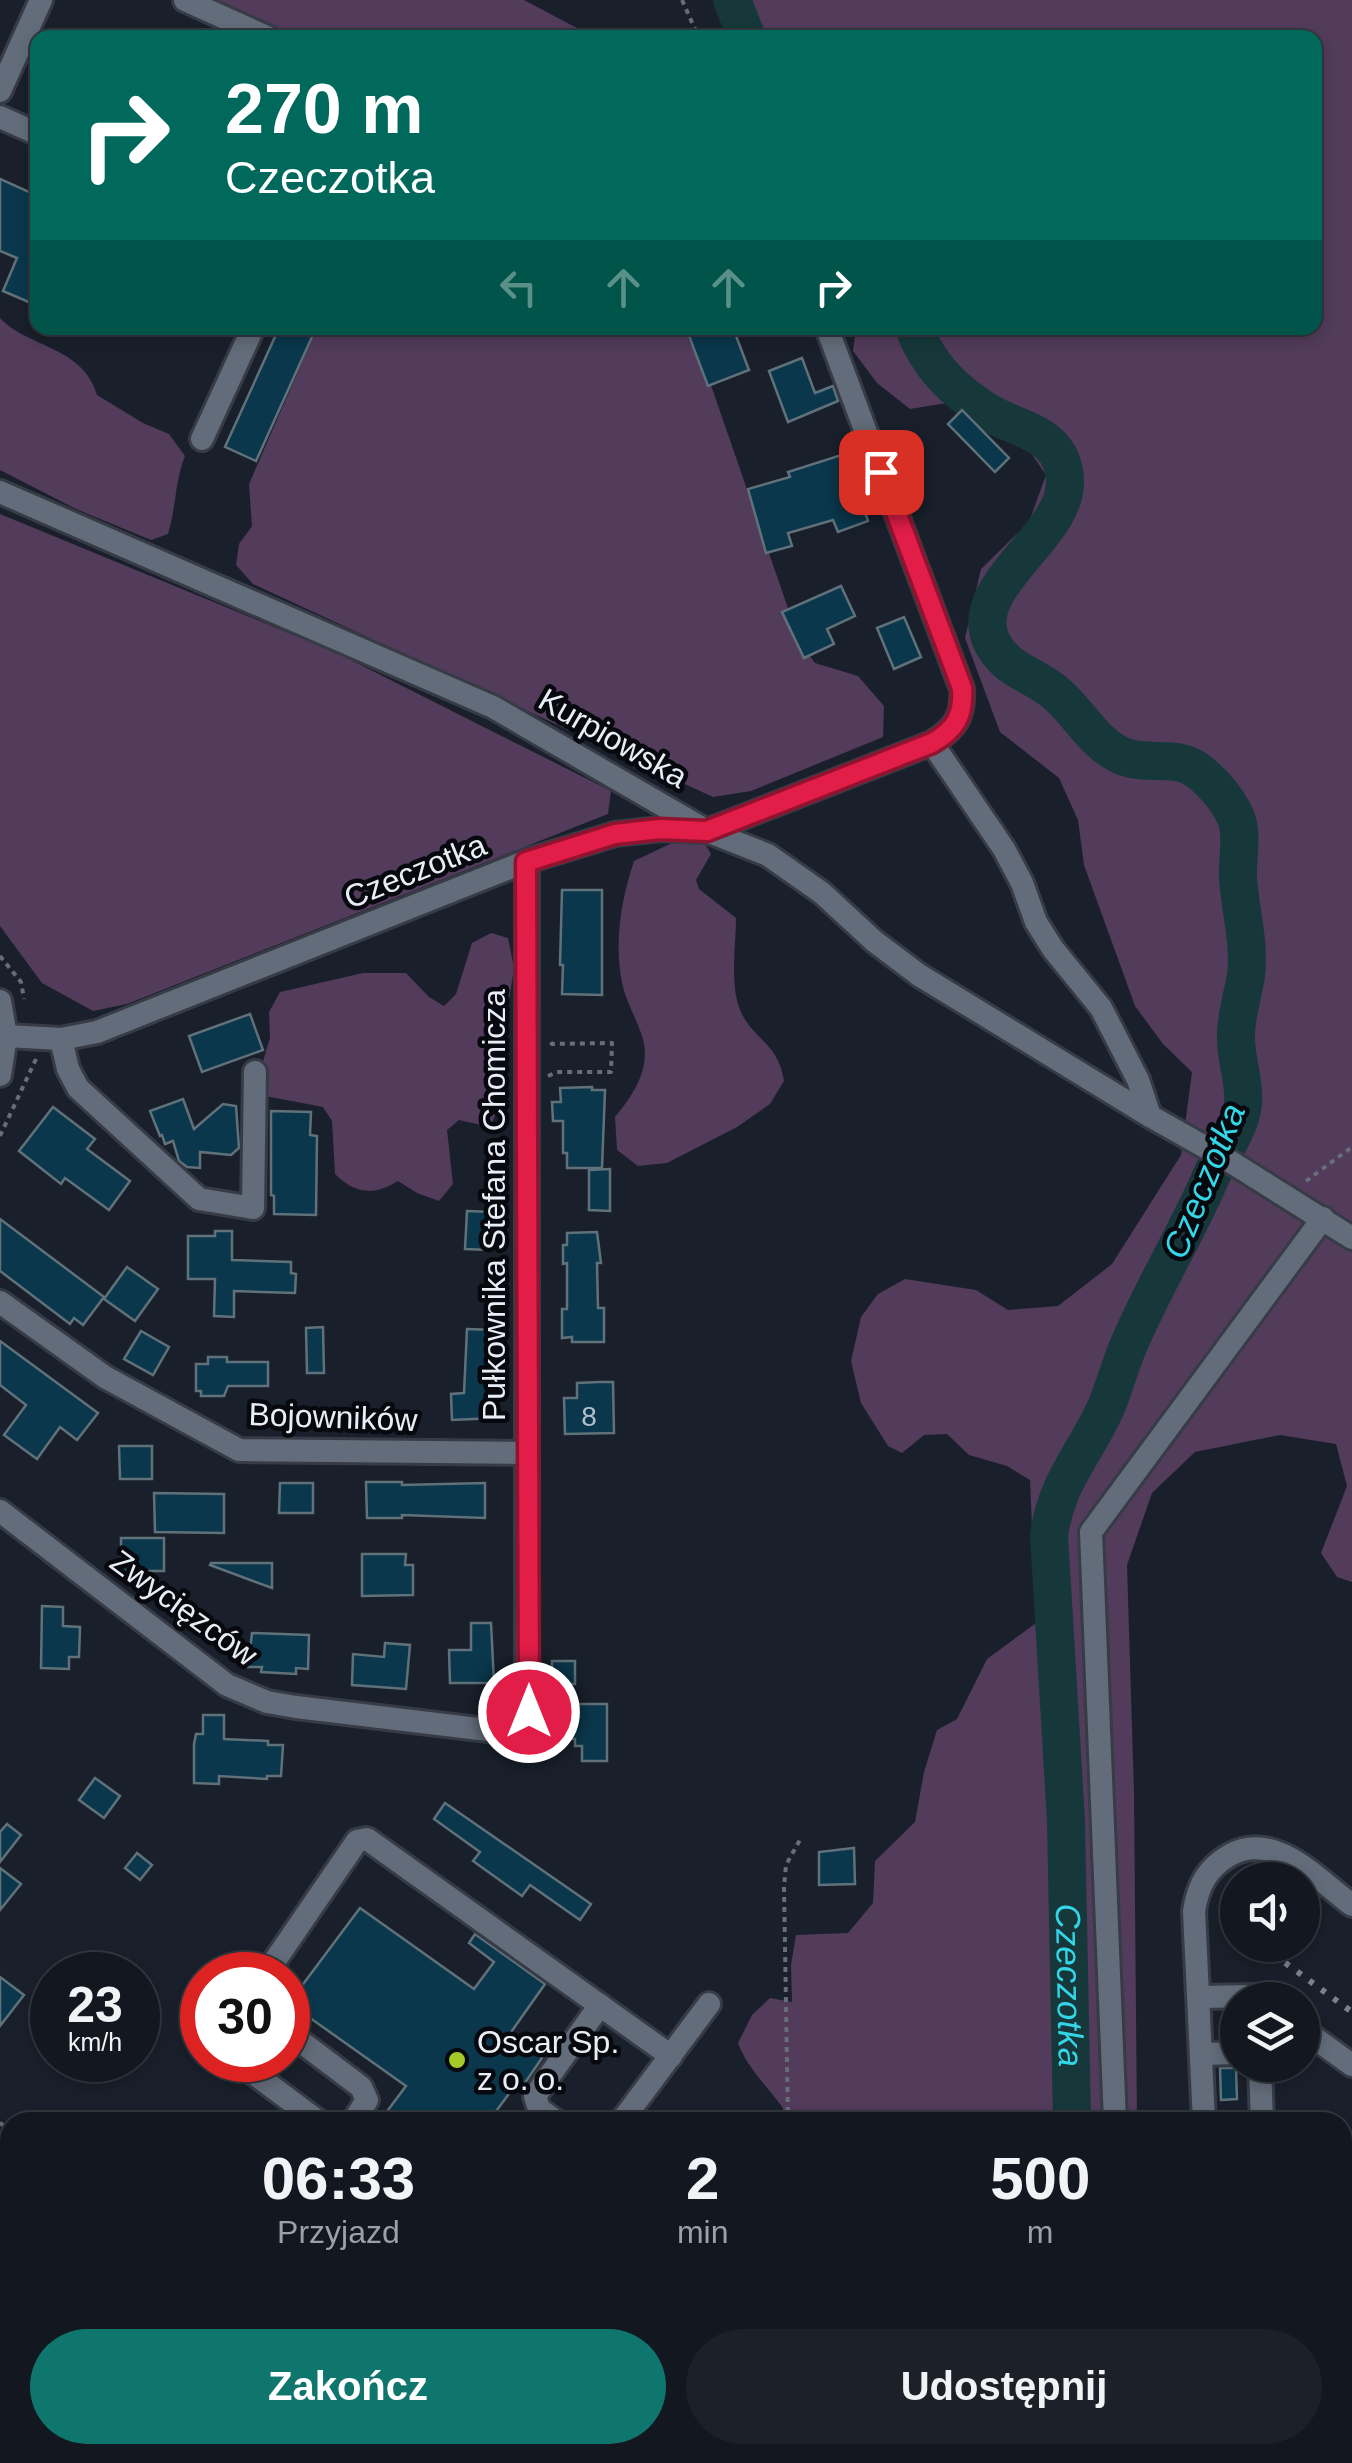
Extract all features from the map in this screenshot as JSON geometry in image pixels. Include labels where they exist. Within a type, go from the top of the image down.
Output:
[{"type":"street","points":[[0,91],[41,0]]},
{"type":"street","points":[[184,0],[251,30]]},
{"type":"street","points":[[0,117],[30,130]]},
{"type":"street","points":[[202,439],[250,335]]},
{"type":"street","name":"Czeczotka","points":[[6,1036],[60,1039],[97,1032],[526,862],[615,834],[660,829],[707,831],[932,743],[952,731],[963,704],[962,688],[831,335]]},
{"type":"street","name":"Kurpiowska","points":[[0,492],[493,707],[707,831],[768,854],[822,893],[874,941],[919,975],[1352,1238]]},
{"type":"street","points":[[932,743],[1004,849],[1036,922],[1053,949],[1102,1008],[1138,1080],[1150,1116]]},
{"type":"street","name":"Pułkownika Stefana Chomicza","points":[[526,862],[526,1452],[533,1733]]},
{"type":"street","points":[[0,1002],[6,1036],[0,1075]]},
{"type":"street","points":[[60,1039],[78,1088],[200,1198],[253,1208],[255,1072]]},
{"type":"street","points":[[1115,2112],[1091,1532],[1323,1218]]},
{"type":"street","name":"Bojowników","points":[[0,1302],[104,1377],[240,1450],[526,1452]]},
{"type":"street","name":"Zwycięzców","points":[[0,1511],[238,1691],[267,1702],[315,1710],[533,1733]]},
{"type":"street","points":[[281,1952],[357,1841],[367,1840],[671,2056]]},
{"type":"street","points":[[1204,2112],[1194,1912],[1204,1878],[1223,1858],[1249,1847],[1276,1850],[1352,1905]]},
{"type":"street","points":[[1200,1997],[1220,1998]]},
{"type":"street","points":[[629,2112],[709,2004]]},
{"type":"street","points":[[543,2112],[535,2096],[600,2005]]},
{"type":"street","points":[[1320,2042],[1352,2065]]},
{"type":"street","points":[[310,2048],[360,2086],[366,2100],[359,2112]]},
{"type":"street","points":[[1201,2054],[1220,2053]]},
{"type":"street","points":[[265,2082],[306,2112]]},
{"type":"street","points":[[1261,2082],[1262,2112]]},
{"type":"path","points":[[682,0],[695,30]]},
{"type":"path","points":[[542,1083],[557,1072],[611,1072],[612,1044],[552,1044],[543,1033]]},
{"type":"path","points":[[0,1136],[39,1051]]},
{"type":"path","points":[[1285,1195],[1352,1147]]},
{"type":"path","points":[[788,2112],[784,1888],[786,1866],[801,1838]]},
{"type":"shaded area","points":[[212,0],[524,0],[581,30],[277,30]]},
{"type":"shaded area","points":[[723,0],[1352,0],[1352,1582],[1337,1577],[1321,1553],[1347,1486],[1336,1444],[1280,1435],[1195,1452],[1152,1493],[1127,1565],[1137,2112],[783,2112],[738,2043],[752,2015],[770,1998],[792,2002],[791,1965],[796,1935],[848,1933],[873,1903],[875,1861],[915,1822],[937,1730],[957,1719],[987,1659],[1036,1623],[1030,1480],[1007,1466],[969,1455],[947,1434],[924,1435],[902,1453],[888,1446],[861,1403],[851,1361],[861,1317],[878,1294],[905,1279],[976,1290],[1008,1310],[1058,1306],[1112,1264],[1181,1155],[1192,1072],[1163,1044],[1135,1006],[1084,865],[1078,820],[1059,778],[1000,732],[965,638],[981,569],[1029,522],[1046,475],[1031,453],[977,426],[947,403],[910,409],[877,383],[853,351],[855,335],[1322,335],[1322,30],[731,30]]},
{"type":"shaded area","points":[[0,318],[25,336],[68,357],[90,379],[97,395],[169,434],[185,456],[168,534],[151,540],[76,509],[0,470]]},
{"type":"shaded area","points":[[314,335],[686,335],[712,388],[800,643],[815,663],[858,676],[884,706],[883,737],[751,791],[713,797],[253,584],[236,565],[239,544],[252,526],[249,484]]},
{"type":"shaded area","points":[[0,514],[335,652],[611,791],[608,814],[127,1004],[93,1011],[42,983],[0,926]]},
{"type":"shaded area","points":[[672,843],[705,844],[711,854],[696,880],[699,889],[736,918],[736,997],[750,1027],[776,1057],[784,1081],[770,1104],[737,1127],[667,1163],[638,1166],[617,1150],[615,1117],[640,1078],[645,1056],[641,1033],[622,983],[620,921],[634,861]]},
{"type":"shaded area","points":[[491,933],[508,938],[514,968],[509,1000],[493,1025],[498,1057],[509,1083],[490,1127],[459,1120],[447,1130],[453,1184],[439,1201],[398,1181],[373,1191],[350,1186],[335,1174],[332,1121],[323,1107],[265,1096],[257,1081],[270,1038],[269,1012],[280,992],[363,973],[406,973],[429,997],[444,1006],[456,994],[472,943]]},
{"type":"building","points":[[0,179],[30,192],[30,303],[3,291],[17,258],[0,251]]},
{"type":"building","points":[[276,335],[313,335],[256,461],[225,447]]},
{"type":"building","points":[[689,335],[736,335],[749,370],[708,386]]},
{"type":"building","points":[[802,358],[815,393],[833,386],[838,401],[788,422],[769,371]]},
{"type":"building","points":[[962,410],[1009,458],[995,472],[948,424]]},
{"type":"building","points":[[857,450],[868,479],[855,483],[868,521],[838,532],[833,520],[788,533],[792,546],[766,553],[748,489]]},
{"type":"building","points":[[841,586],[855,616],[827,629],[834,644],[804,658],[782,612]]},
{"type":"building","points":[[904,617],[921,657],[894,669],[877,628]]},
{"type":"building","points":[[562,890],[602,890],[602,995],[562,994]]},
{"type":"building","points":[[250,1014],[263,1050],[202,1072],[189,1036]]},
{"type":"building","points":[[560,1088],[605,1090],[602,1168],[567,1168],[563,1121],[553,1121],[552,1102],[561,1102]]},
{"type":"building","points":[[183,1099],[194,1129],[223,1104],[236,1106],[239,1148],[231,1155],[200,1152],[200,1168],[187,1167],[179,1161],[173,1141],[165,1144],[150,1111]]},
{"type":"building","points":[[53,1107],[95,1139],[87,1149],[130,1181],[109,1210],[65,1178],[61,1184],[19,1151]]},
{"type":"building","points":[[271,1111],[311,1112],[310,1135],[317,1136],[316,1215],[274,1214]]},
{"type":"building","points":[[610,1169],[610,1211],[589,1210],[589,1170]]},
{"type":"building","points":[[467,1211],[493,1212],[491,1250],[465,1249]]},
{"type":"building","points":[[0,1219],[104,1297],[83,1325],[74,1318],[70,1324],[0,1271]]},
{"type":"building","points":[[215,1231],[232,1231],[232,1260],[291,1262],[291,1273],[296,1274],[295,1293],[234,1291],[234,1317],[214,1316],[215,1279],[188,1279],[188,1236],[215,1236]]},
{"type":"building","points":[[597,1232],[601,1263],[597,1263],[598,1308],[604,1308],[604,1342],[572,1342],[572,1337],[562,1338],[562,1309],[567,1309],[563,1245],[567,1245],[567,1233]]},
{"type":"building","points":[[127,1267],[158,1289],[135,1321],[104,1299]]},
{"type":"building","points":[[323,1327],[324,1373],[307,1373],[306,1328]]},
{"type":"building","points":[[467,1329],[495,1330],[495,1418],[452,1420],[451,1394],[464,1393]]},
{"type":"building","points":[[141,1331],[169,1347],[153,1375],[124,1359]]},
{"type":"building","points":[[0,1341],[98,1413],[77,1440],[60,1427],[37,1459],[4,1435],[26,1405],[0,1385]]},
{"type":"building","points":[[208,1357],[227,1357],[227,1362],[268,1362],[268,1386],[228,1386],[224,1396],[201,1396],[201,1391],[196,1391],[196,1364],[208,1364]]},
{"type":"building","points":[[613,1382],[614,1433],[565,1434],[564,1398],[577,1398],[577,1383]]},
{"type":"building","points":[[119,1446],[152,1446],[152,1479],[120,1479]]},
{"type":"building","points":[[366,1482],[485,1483],[485,1518],[367,1518]]},
{"type":"building","points":[[280,1483],[313,1483],[313,1513],[279,1513]]},
{"type":"building","points":[[154,1493],[224,1494],[224,1533],[155,1532]]},
{"type":"building","points":[[121,1538],[164,1538],[164,1571],[121,1571]]},
{"type":"building","points":[[362,1554],[406,1554],[405,1565],[413,1565],[413,1595],[362,1596]]},
{"type":"building","points":[[272,1563],[272,1588],[210,1565]]},
{"type":"building","points":[[42,1606],[63,1607],[63,1626],[80,1627],[79,1657],[69,1657],[69,1669],[41,1668]]},
{"type":"building","points":[[471,1623],[491,1623],[494,1683],[450,1683],[449,1650],[471,1650]]},
{"type":"building","points":[[252,1633],[309,1635],[308,1669],[296,1668],[296,1674],[261,1672],[262,1667],[248,1667]]},
{"type":"building","points":[[385,1643],[410,1645],[406,1689],[352,1685],[353,1654],[384,1657]]},
{"type":"building","points":[[552,1661],[575,1661],[575,1684],[552,1684]]},
{"type":"building","points":[[572,1704],[607,1704],[607,1761],[582,1761],[582,1746],[575,1746],[575,1739],[571,1739]]},
{"type":"building","points":[[203,1715],[224,1715],[224,1739],[283,1745],[281,1776],[219,1776],[219,1784],[194,1783],[194,1744],[196,1734],[203,1734]]},
{"type":"building","points":[[95,1778],[120,1796],[104,1818],[79,1800]]},
{"type":"building","points":[[445,1803],[591,1904],[580,1920],[530,1885],[522,1896],[473,1861],[480,1852],[434,1819]]},
{"type":"building","points":[[7,1824],[21,1835],[0,1862],[0,1832]]},
{"type":"building","points":[[854,1848],[855,1884],[819,1885],[819,1852]]},
{"type":"building","points":[[137,1853],[152,1865],[140,1880],[125,1868]]},
{"type":"building","points":[[0,1868],[21,1884],[0,1910]]},
{"type":"building","points":[[360,1908],[474,1989],[494,1962],[469,1943],[475,1934],[545,1984],[509,2035],[542,2058],[522,2087],[517,2083],[495,2112],[386,2112],[406,2086],[310,2018],[310,1975]]},
{"type":"building","points":[[0,1977],[24,1995],[0,2026]]},
{"type":"building","points":[[1220,2082],[1236,2082],[1237,2099],[1221,2100]]},
{"type":"waterway","name":"Czeczotka","points":[[732,0],[744,30]]},
{"type":"waterway","name":"Czeczotka","points":[[917,335],[934,365],[962,394],[986,411],[1037,435],[1057,453],[1063,465],[1061,503],[991,604],[987,625],[994,646],[1014,667],[1062,699],[1114,752],[1134,759],[1181,763],[1198,771],[1225,799],[1239,832],[1238,878],[1247,963],[1236,1035],[1243,1094],[1241,1112],[1139,1321],[1099,1423],[1065,1482],[1049,1535],[1066,1821],[1072,2112]]},
{"type":"railway","points":[[1284,1962],[1352,2012]]},
{"type":"place","name":"Oscar Sp. z o. o.","points":[[457,2060]]},
{"type":"route","points":[[529,1712],[526,862],[615,834],[660,829],[707,831],[932,743],[952,731],[963,704],[962,688],[881,472]]}]
